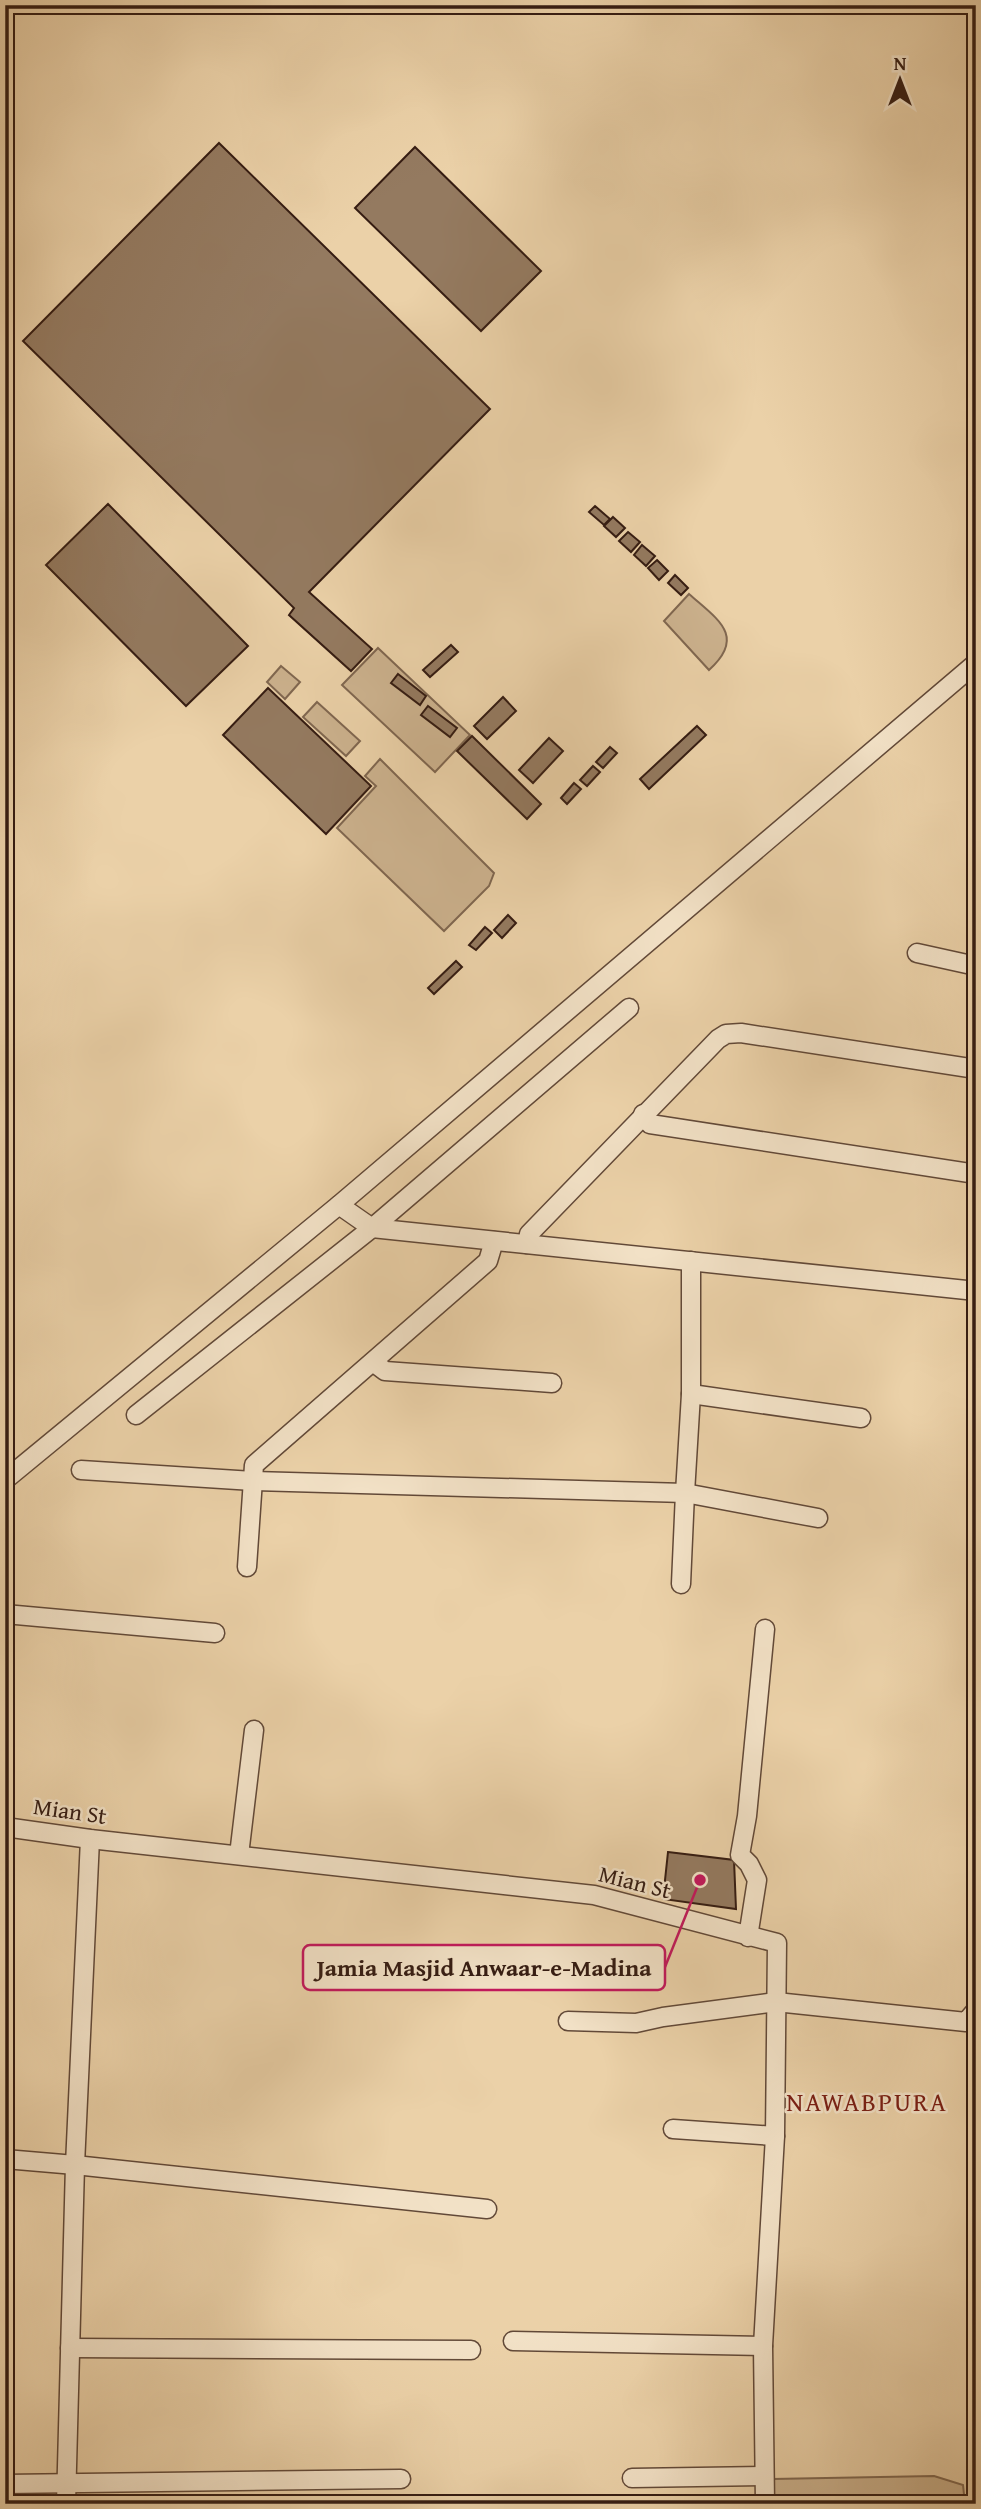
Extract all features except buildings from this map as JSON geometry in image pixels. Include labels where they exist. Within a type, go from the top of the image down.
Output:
[{"type":"street","points":[[5,1480],[339,1205],[976,663]]},
{"type":"street","points":[[916,953],[976,966]]},
{"type":"street","points":[[136,1415],[372,1228],[629,1008]]},
{"type":"street","points":[[527,1244],[529,1234],[643,1114],[718,1039],[734,1032],[976,1069]]},
{"type":"street","points":[[643,1114],[650,1124],[976,1174]]},
{"type":"street","points":[[339,1205],[372,1228],[976,1291]]},
{"type":"street","points":[[247,1567],[254,1465],[488,1261],[494,1241]]},
{"type":"street","points":[[681,1584],[691,1394],[691,1261]]},
{"type":"street","points":[[373,1362],[385,1371],[552,1383]]},
{"type":"street","points":[[691,1394],[861,1418]]},
{"type":"street","points":[[81,1470],[253,1481],[685,1493],[818,1518]]},
{"type":"street","points":[[5,1614],[215,1633]]},
{"type":"street","points":[[748,1937],[757,1880],[749,1864],[740,1855],[747,1816],[765,1629]]},
{"type":"street","points":[[239,1855],[254,1730]]},
{"type":"street","name":"Mian St","points":[[5,1827],[90,1839],[594,1895],[777,1943],[775,2136],[763,2346],[765,2504]]},
{"type":"street","points":[[66,2504],[75,2165],[90,1839]]},
{"type":"street","points":[[568,2021],[636,2023],[776,2002],[966,2022],[976,2010]]},
{"type":"street","points":[[673,2129],[775,2136]]},
{"type":"street","points":[[5,2159],[487,2210]]},
{"type":"street","points":[[513,2342],[763,2346]]},
{"type":"street","points":[[71,2348],[471,2350]]},
{"type":"street","points":[[632,2478],[763,2476]]},
{"type":"street","points":[[5,2484],[401,2479]]},
{"type":"shaded area","points":[[689,594],[718,620],[727,638],[720,658],[709,670],[664,621]]},
{"type":"shaded area","points":[[378,648],[470,735],[435,772],[342,685]]},
{"type":"shaded area","points":[[281,666],[300,682],[285,699],[267,682]]},
{"type":"shaded area","points":[[317,702],[360,741],[346,756],[303,717]]},
{"type":"shaded area","points":[[380,759],[494,873],[489,886],[444,931],[337,828],[376,786],[365,776]]},
{"type":"shaded area","points":[[934,2476],[963,2485],[965,2504],[773,2504],[773,2479]]},
{"type":"place","name":"Jamia Masjid Anwaar-e-Madina","points":[[700,1880]]},
{"type":"district","name":"NAWABPURA","points":[[867,2102]]}]
